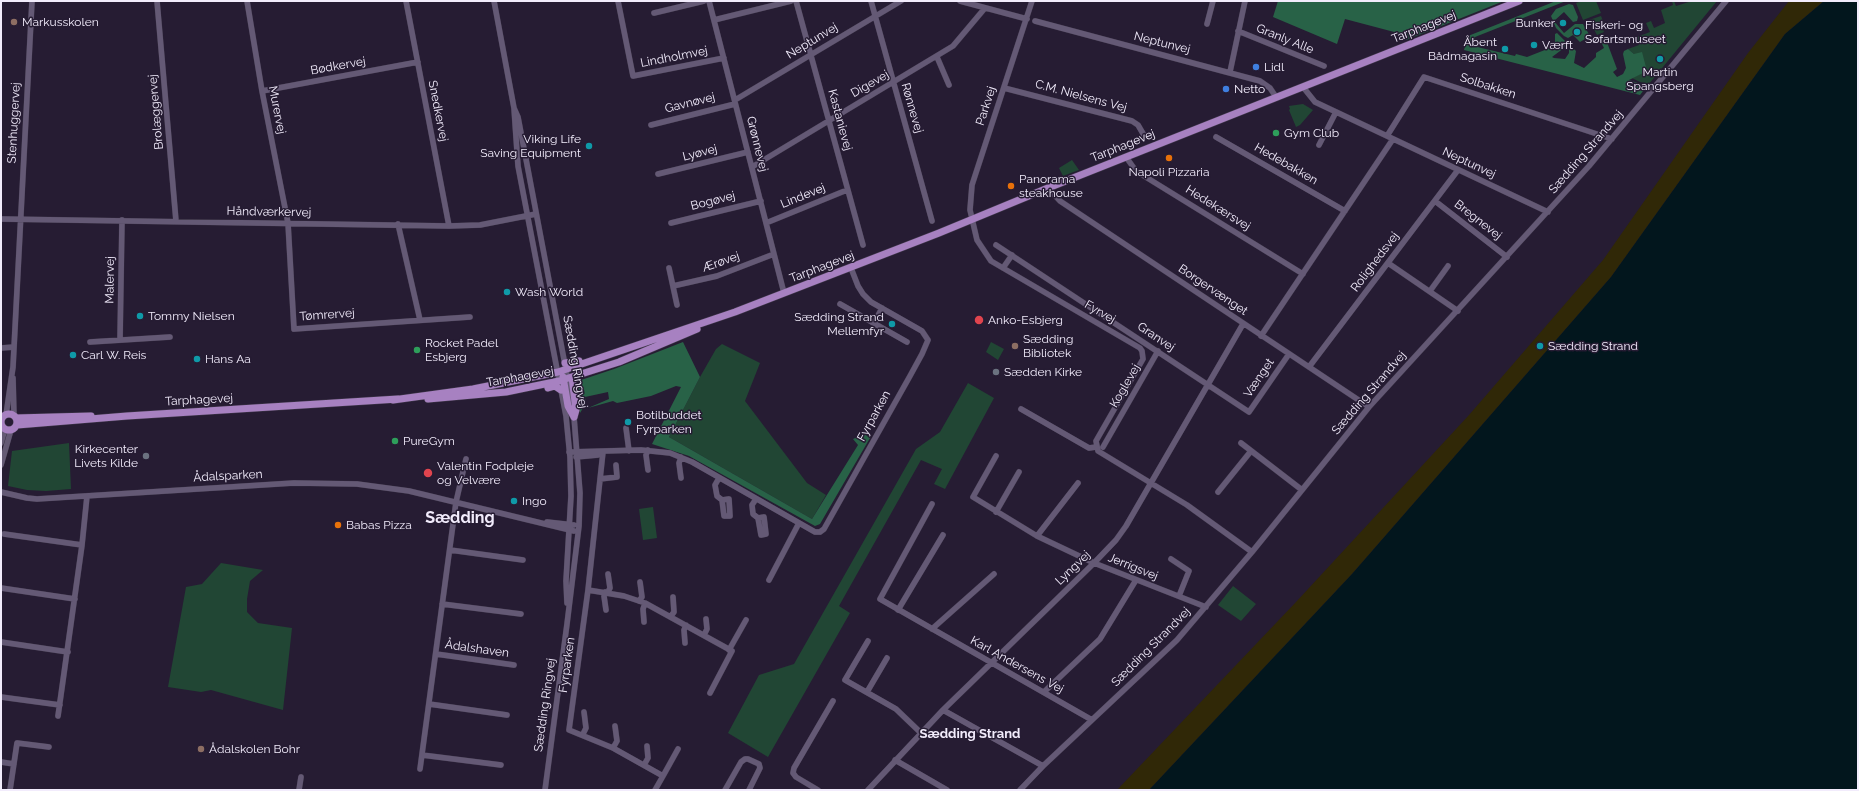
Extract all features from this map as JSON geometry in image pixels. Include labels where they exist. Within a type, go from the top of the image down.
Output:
[{"type":"main road","name":"Tarphagevej","points":[[8,423],[443,398],[503,392],[619,362],[735,312],[851,268],[1519,1]]},
{"type":"main road","name":"Tarphagevej","points":[[393,400],[564,375],[574,363],[606,353],[616,353],[735,312]]},
{"type":"main road","points":[[564,375],[576,410],[574,417]]},
{"type":"main road","points":[[503,392],[510,394],[555,386],[561,390]]},
{"type":"street","name":"Stenhuggervej","points":[[8,423],[13,367],[32,1]]},
{"type":"street","name":"Brolæggervej","points":[[157,1],[176,221]]},
{"type":"street","name":"Murervej","points":[[247,1],[262,91],[288,223]]},
{"type":"street","name":"Snedkervej","points":[[406,1],[449,226]]},
{"type":"street","name":"Sædding Ringvej","points":[[494,1],[514,108],[517,158],[527,215],[564,375]]},
{"type":"street","name":"Lindholmvej","points":[[618,1],[633,76],[724,58]]},
{"type":"street","points":[[654,13],[704,1]]},
{"type":"street","name":"Grønnevej","points":[[709,1],[784,293]]},
{"type":"street","points":[[714,20],[791,1]]},
{"type":"street","name":"Kastanievej","points":[[796,1],[863,245]]},
{"type":"street","name":"Rønnevej","points":[[871,1],[932,221]]},
{"type":"street","name":"Neptunvej","points":[[735,102],[810,54],[901,1]]},
{"type":"street","points":[[960,1],[1027,19]]},
{"type":"street","name":"Parkvej","points":[[971,220],[969,201],[972,185],[1032,1]]},
{"type":"street","points":[[1207,24],[1213,1]]},
{"type":"street","name":"Granly Alle","points":[[1230,72],[1245,1]]},
{"type":"street","name":"Sædding Strandvej","points":[[1020,790],[1042,766],[1177,640],[1252,552],[1369,408],[1548,212],[1612,139],[1726,1]]},
{"type":"street","name":"Digevej","points":[[752,167],[937,57],[953,46],[985,8]]},
{"type":"street","name":"Neptunvej","points":[[1035,21],[1260,81],[1270,88],[1276,97]]},
{"type":"street","name":"Granly Alle","points":[[1238,31],[1324,66]]},
{"type":"street","points":[[937,57],[949,85]]},
{"type":"street","name":"Bødkervej","points":[[262,91],[418,62]]},
{"type":"street","name":"Solbakken","points":[[1261,336],[1303,274],[1390,138],[1424,77],[1612,139]]},
{"type":"street","name":"Neptunvej","points":[[1304,87],[1315,102],[1548,212]]},
{"type":"street","name":"C.M. Nielsens Vej","points":[[1004,88],[1132,121],[1138,125],[1145,137]]},
{"type":"street","name":"Gavnøvej","points":[[651,125],[735,102]]},
{"type":"street","name":"Sædding Ringvej","points":[[514,108],[518,117],[564,375],[561,390],[570,455],[571,528],[566,581],[567,624]]},
{"type":"street","points":[[1319,145],[1336,112]]},
{"type":"street","name":"Hedebakken","points":[[1216,137],[1344,211]]},
{"type":"street","name":"Lyøvej","points":[[658,174],[748,152]]},
{"type":"street","name":"Hedekærsvej","points":[[1126,157],[1136,171],[1303,274]]},
{"type":"street","name":"Rolighedsvej","points":[[1309,367],[1458,170]]},
{"type":"street","name":"Borgervænget","points":[[1048,188],[1060,201],[1369,408]]},
{"type":"street","name":"Lindevej","points":[[766,223],[847,190]]},
{"type":"street","name":"Bogøvej","points":[[671,223],[761,201]]},
{"type":"street","name":"Bregnevej","points":[[1435,201],[1507,257]]},
{"type":"street","name":"Håndværkervej","points":[[1,219],[398,224],[449,226],[480,225],[536,214]]},
{"type":"street","name":"Malervej","points":[[120,340],[122,220]]},
{"type":"street","name":"Fyrvej","points":[[971,220],[981,248],[991,260],[1140,348],[1142,351],[1143,359],[1096,441],[1096,447]]},
{"type":"street","name":"Tømrervej","points":[[288,223],[294,329],[470,317]]},
{"type":"street","points":[[398,224],[420,320]]},
{"type":"street","name":"Granvej","points":[[996,245],[1158,351],[1207,385]]},
{"type":"street","name":"Ærøvej","points":[[673,286],[717,276],[774,254]]},
{"type":"street","points":[[1003,268],[1012,255]]},
{"type":"street","points":[[1388,263],[1458,310]]},
{"type":"street","points":[[1430,291],[1448,266]]},
{"type":"street","points":[[670,268],[677,305]]},
{"type":"street","name":"Fyrparken","points":[[570,455],[598,455],[602,452],[648,450],[662,451],[681,457],[815,532],[820,532],[824,529],[927,343],[927,336],[922,331],[882,308],[863,294],[851,268]]},
{"type":"street","points":[[840,304],[907,342]]},
{"type":"street","points":[[874,323],[882,308]]},
{"type":"street","name":"Lyngvej","points":[[868,790],[943,710],[1116,540],[1151,484],[1243,324]]},
{"type":"street","points":[[90,342],[170,337]]},
{"type":"street","points":[[1,348],[14,347]]},
{"type":"street","name":"Koglevej","points":[[1103,447],[1158,351]]},
{"type":"street","name":"Vænget","points":[[1207,385],[1249,412],[1289,354]]},
{"type":"street","points":[[1021,408],[1089,448],[1096,447],[1100,453],[1187,505],[1252,552]]},
{"type":"street","name":"Sædding Ringvej","points":[[545,790],[578,529],[580,493],[574,417]]},
{"type":"street","points":[[1,443],[8,423]]},
{"type":"street","points":[[1,465],[8,423]]},
{"type":"street","points":[[1104,427],[1111,432]]},
{"type":"street","points":[[626,428],[629,451]]},
{"type":"street","points":[[1241,443],[1302,490]]},
{"type":"street","points":[[648,450],[646,455],[648,470]]},
{"type":"street","points":[[1218,492],[1251,451]]},
{"type":"street","name":"Fyrparken","points":[[602,452],[588,590],[569,730],[583,734],[613,748],[663,776]]},
{"type":"street","name":"Jerrigsvej","points":[[996,456],[973,497],[1037,536],[1094,563],[1206,607]]},
{"type":"street","points":[[680,478],[678,463],[681,457]]},
{"type":"street","points":[[456,502],[466,460]]},
{"type":"street","points":[[600,479],[617,477],[616,465]]},
{"type":"street","points":[[996,512],[1020,472]]},
{"type":"street","points":[[719,478],[716,485],[717,496],[722,500]]},
{"type":"street","name":"Ådalsparken","points":[[1,492],[37,499],[188,489],[318,483],[382,486],[409,490],[541,522],[578,529]]},
{"type":"street","points":[[1037,536],[1078,483]]},
{"type":"street","points":[[58,716],[75,599],[87,496]]},
{"type":"street","points":[[756,499],[752,505],[753,514],[758,518]]},
{"type":"street","name":"Ådalshaven","points":[[420,769],[456,502]]},
{"type":"street","name":"Karl Andersens Vej","points":[[932,504],[880,599],[1092,720]]},
{"type":"street","points":[[769,580],[799,523]]},
{"type":"street","points":[[4,534],[82,545]]},
{"type":"street","points":[[898,610],[943,535]]},
{"type":"street","points":[[450,550],[523,560]]},
{"type":"street","name":"Jerrigsvej","points":[[1171,559],[1189,571],[1179,596]]},
{"type":"street","points":[[606,610],[604,596],[610,588],[608,574]]},
{"type":"street","points":[[932,629],[994,574]]},
{"type":"street","points":[[1044,692],[1100,639],[1136,580]]},
{"type":"street","points":[[639,601],[642,597],[640,582]]},
{"type":"street","points":[[1,588],[75,599]]},
{"type":"street","points":[[588,590],[607,592],[645,603],[732,651],[710,693]]},
{"type":"street","points":[[671,616],[674,612],[673,597]]},
{"type":"street","points":[[644,622],[643,609],[645,603]]},
{"type":"street","points":[[442,604],[521,614]]},
{"type":"street","points":[[704,635],[707,629],[706,619]]},
{"type":"street","points":[[729,650],[746,620]]},
{"type":"street","points":[[685,644],[684,630],[686,625]]},
{"type":"street","points":[[868,641],[845,680],[896,709],[921,733]]},
{"type":"street","points":[[1,642],[68,652]]},
{"type":"street","name":"Ådalshaven","points":[[436,654],[514,665]]},
{"type":"street","points":[[867,692],[887,658]]},
{"type":"street","points":[[1,697],[60,705]]},
{"type":"street","points":[[818,790],[796,777],[793,773],[794,768],[833,701]]},
{"type":"street","points":[[429,704],[507,715]]},
{"type":"street","points":[[943,710],[1042,766]]},
{"type":"street","points":[[583,734],[586,728],[584,712]]},
{"type":"street","points":[[613,748],[617,741],[615,726]]},
{"type":"street","points":[[10,790],[17,743],[49,747]]},
{"type":"street","points":[[644,765],[648,758],[647,746]]},
{"type":"street","points":[[655,790],[678,749]]},
{"type":"street","points":[[422,755],[501,765]]},
{"type":"street","points":[[725,790],[741,762],[745,759],[759,764],[760,768],[750,790]]},
{"type":"street","points":[[895,760],[947,790]]},
{"type":"street","points":[[1,762],[14,764]]},
{"type":"street","points":[[300,790],[301,777]]},
{"type":"green space","points":[[1278,1],[1504,1],[1406,40],[1398,33],[1345,19],[1337,44],[1273,17]]},
{"type":"green space","points":[[1556,1],[1566,1],[1475,37],[1473,46],[1515,56],[1516,54],[1527,57],[1555,46],[1555,34],[1557,33],[1566,42],[1564,48],[1552,57],[1565,59],[1571,46],[1576,51],[1574,63],[1584,68],[1596,57],[1596,53],[1604,48],[1600,40],[1605,37],[1617,69],[1613,72],[1617,77],[1623,74],[1626,68],[1623,54],[1624,51],[1628,49],[1634,54],[1642,52],[1647,71],[1629,80],[1647,86],[1640,95],[1464,50],[1468,36]]},
{"type":"green space","points":[[1582,1],[1596,1],[1601,13],[1583,20],[1576,3]]},
{"type":"green space","points":[[1672,1],[1674,1],[1676,6],[1692,1],[1717,1],[1649,84],[1640,82],[1632,78],[1647,70],[1628,49],[1639,45],[1637,37],[1650,32],[1646,23],[1651,21],[1654,28],[1665,23],[1661,10],[1673,5]]},
{"type":"green space","points":[[1569,4],[1573,5],[1578,17],[1577,21],[1573,22],[1564,12],[1554,21],[1564,33],[1575,24],[1583,24],[1590,36],[1580,42],[1573,35],[1568,38],[1564,36],[1556,28],[1551,16],[1556,9]]},
{"type":"green space","points":[[1601,16],[1605,26],[1602,27],[1604,32],[1597,35],[1589,20]]},
{"type":"green space","points":[[1303,104],[1313,110],[1300,125],[1296,127],[1289,110],[1289,106]]},
{"type":"green space","points":[[1072,160],[1079,170],[1063,176],[1059,168]]},
{"type":"green space","points":[[683,342],[700,377],[669,437],[812,519],[858,445],[853,439],[864,434],[870,438],[820,524],[815,526],[689,456],[652,444],[681,387],[676,386],[651,396],[617,403],[613,401],[588,408],[609,399],[608,392],[585,397],[586,403],[580,413],[578,384],[581,380],[614,369]]},
{"type":"green space","points":[[991,342],[1004,349],[998,360],[986,352]]},
{"type":"green space","points":[[722,344],[760,363],[745,401],[807,483],[826,495],[812,519],[669,437],[700,377],[716,349]]},
{"type":"green space","points":[[968,383],[994,398],[945,489],[934,484],[942,469],[921,460],[839,606],[850,613],[768,757],[728,733],[759,675],[794,664],[916,449],[940,432]]},
{"type":"green space","points":[[69,443],[71,489],[46,491],[27,490],[8,486],[12,451]]},
{"type":"green space","points":[[653,507],[657,538],[643,540],[639,509]]},
{"type":"green space","points":[[221,563],[263,570],[250,581],[247,599],[247,612],[258,623],[292,628],[283,710],[211,690],[201,692],[168,687],[186,587],[202,584]]},
{"type":"green space","points":[[1233,586],[1256,604],[1241,621],[1218,605]]},
{"type":"sand","name":"Sædding Strand","points":[[1789,1],[1824,1],[1785,34],[1611,277],[1352,574],[1149,790],[1117,790],[1296,602],[1469,415],[1603,260],[1748,53]]},
{"type":"water","points":[[1824,1],[1858,1],[1858,790],[1149,790],[1352,574],[1611,277],[1785,34]]},
{"type":"place","name":"Markusskolen","points":[[14,22]]},
{"type":"place","name":"Bunker","points":[[1563,23]]},
{"type":"place","name":"Fiskeri- og Søfartsmuseet","points":[[1577,32]]},
{"type":"place","name":"Værft","points":[[1534,45]]},
{"type":"place","name":"Åbent Bådmagasin","points":[[1505,49]]},
{"type":"place","name":"Martin Spangsberg","points":[[1660,59]]},
{"type":"place","name":"Lidl","points":[[1256,67]]},
{"type":"place","name":"Netto","points":[[1226,89]]},
{"type":"place","name":"Gym Club","points":[[1276,133]]},
{"type":"place","name":"Viking Life Saving Equipment","points":[[589,146]]},
{"type":"place","name":"Napoli Pizzaria","points":[[1169,158]]},
{"type":"place","name":"Panorama steakhouse","points":[[1011,186]]},
{"type":"place","name":"Wash World","points":[[507,292]]},
{"type":"place","name":"Tommy Nielsen","points":[[140,316]]},
{"type":"place","name":"Anko-Esbjerg","points":[[979,320]]},
{"type":"place","name":"Sædding Strand Mellemfyr","points":[[892,324]]},
{"type":"place","name":"Sædding Bibliotek","points":[[1015,346]]},
{"type":"place","name":"Sædding Strand","points":[[1540,346]]},
{"type":"place","name":"Rocket Padel Esbjerg","points":[[417,350]]},
{"type":"place","name":"Carl W. Reis","points":[[73,355]]},
{"type":"place","name":"Hans Aa","points":[[197,359]]},
{"type":"place","name":"Sædden Kirke","points":[[996,372]]},
{"type":"place","name":"Botilbuddet Fyrparken","points":[[628,422]]},
{"type":"place","name":"PureGym","points":[[395,441]]},
{"type":"place","name":"Kirkecenter Livets Kilde","points":[[146,456]]},
{"type":"place","name":"Valentin Fodpleje og Velvære","points":[[428,473]]},
{"type":"place","name":"Ingo","points":[[514,501]]},
{"type":"place","name":"Babas Pizza","points":[[338,525]]},
{"type":"place","name":"Ådalskolen Bohr","points":[[201,749]]},
{"type":"district","name":"Sædding","points":[[460,518]]},
{"type":"district","name":"Sædding Strand","points":[[970,734]]}]
